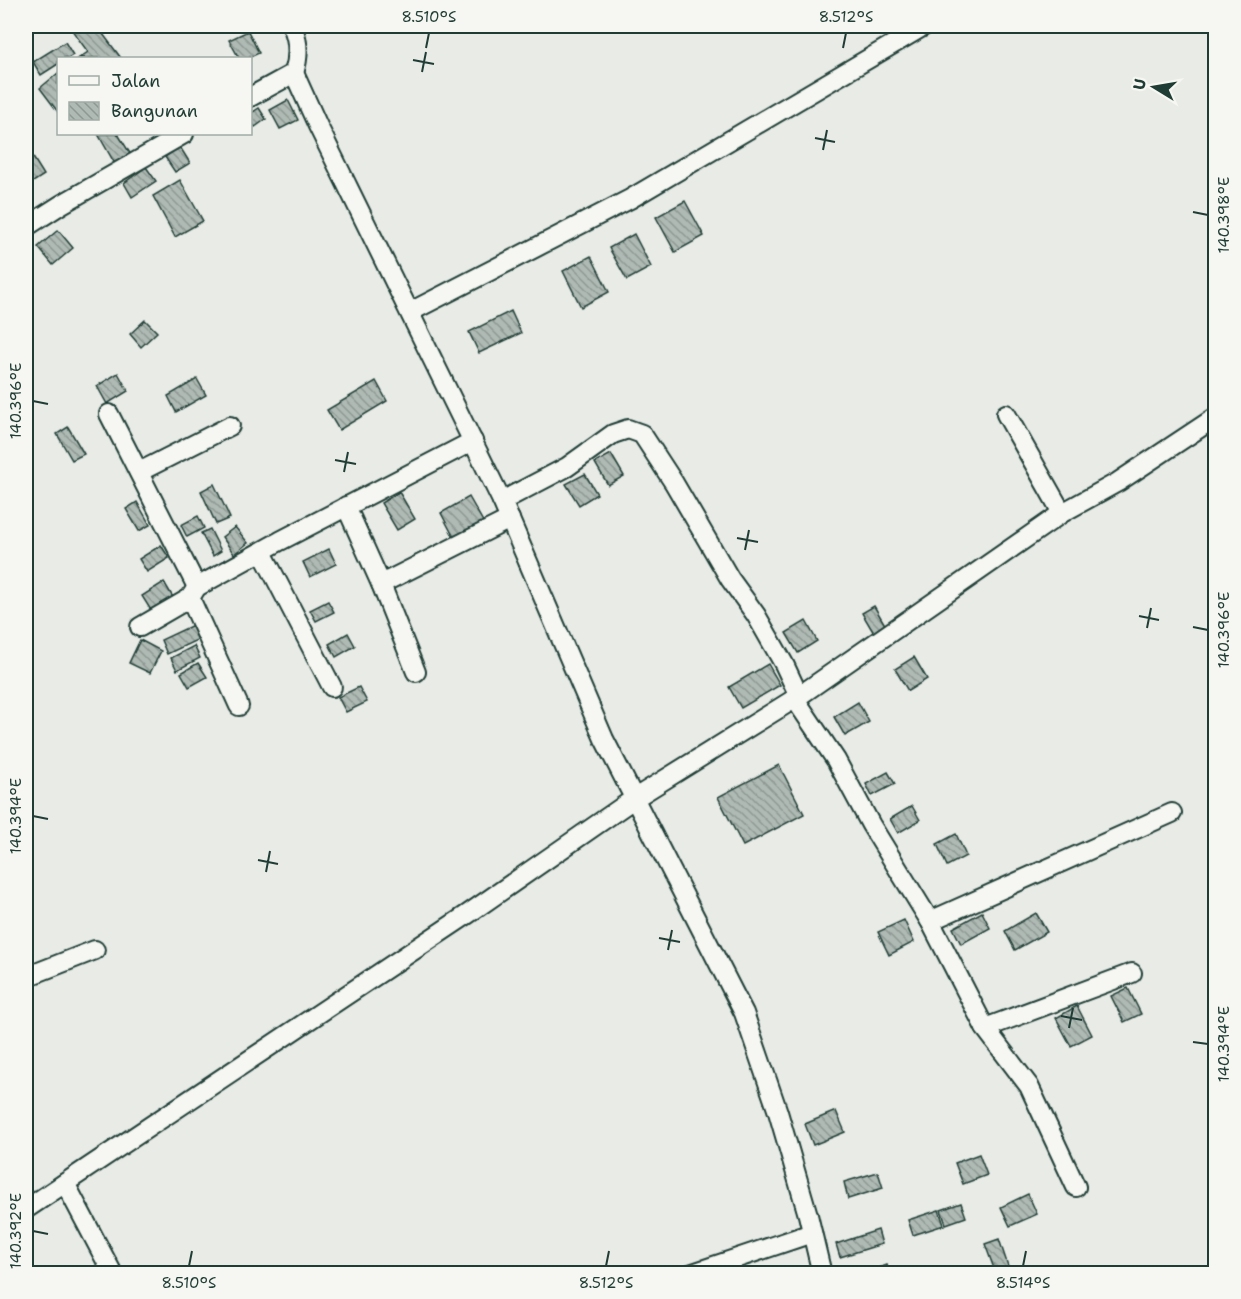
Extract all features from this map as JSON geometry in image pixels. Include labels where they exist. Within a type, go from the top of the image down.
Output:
[{"type":"street","points":[[292,26],[298,42],[298,58],[294,74],[502,501],[604,739],[744,1013],[778,1112],[822,1274]]},
{"type":"street","points":[[410,312],[630,199],[924,26]]},
{"type":"street","points":[[252,96],[294,74]]},
{"type":"street","points":[[26,227],[182,135]]},
{"type":"street","points":[[109,414],[139,472],[194,592],[238,706]]},
{"type":"street","points":[[1006,414],[1062,513]]},
{"type":"street","points":[[26,1209],[468,914],[635,798],[800,704],[1062,513],[1118,482],[1215,417]]},
{"type":"street","points":[[139,472],[230,426]]},
{"type":"street","points":[[502,501],[567,467],[613,434],[628,429],[642,434],[674,483],[730,579],[756,615],[784,664],[800,704],[836,760],[908,887],[930,921],[985,1028],[1029,1086],[1077,1187]]},
{"type":"street","points":[[140,627],[262,552],[473,441]]},
{"type":"street","points":[[346,506],[381,584],[416,672]]},
{"type":"street","points":[[381,584],[510,519]]},
{"type":"street","points":[[262,552],[332,687]]},
{"type":"street","points":[[930,921],[1172,813]]},
{"type":"street","points":[[26,977],[95,950]]},
{"type":"street","points":[[985,1028],[1132,973]]},
{"type":"street","points":[[65,1183],[113,1274]]},
{"type":"street","points":[[690,1274],[812,1233]]},
{"type":"building","points":[[69,26],[97,26],[120,57],[80,57],[88,52]]},
{"type":"building","points":[[248,31],[259,53],[250,57],[238,57],[229,40]]},
{"type":"building","points":[[65,42],[73,55],[57,57],[57,65],[41,75],[33,62]]},
{"type":"building","points":[[57,74],[57,111],[40,88]]},
{"type":"building","points":[[288,100],[298,120],[280,129],[270,110]]},
{"type":"building","points":[[259,108],[266,119],[255,127],[252,123],[252,113]]},
{"type":"building","points":[[99,135],[119,135],[131,155],[115,164]]},
{"type":"building","points":[[180,147],[190,163],[175,172],[165,157]]},
{"type":"building","points":[[29,151],[44,175],[27,186],[26,153]]},
{"type":"building","points":[[146,167],[156,181],[132,197],[124,183]]},
{"type":"building","points":[[180,180],[203,221],[175,237],[153,196]]},
{"type":"building","points":[[685,201],[704,236],[675,252],[656,217]]},
{"type":"building","points":[[58,230],[73,248],[53,265],[38,247]]},
{"type":"building","points":[[634,234],[651,267],[627,280],[609,248]]},
{"type":"building","points":[[591,256],[609,292],[581,307],[563,271]]},
{"type":"building","points":[[511,311],[521,333],[479,353],[469,332]]},
{"type":"building","points":[[145,320],[157,332],[141,347],[130,334]]},
{"type":"building","points":[[118,373],[128,391],[107,404],[97,386]]},
{"type":"building","points":[[197,379],[206,395],[176,412],[168,396]]},
{"type":"building","points":[[376,381],[387,401],[339,430],[327,410]]},
{"type":"building","points":[[68,427],[84,454],[72,460],[57,434]]},
{"type":"building","points":[[611,454],[624,476],[608,485],[595,463]]},
{"type":"building","points":[[585,474],[597,494],[579,505],[566,484]]},
{"type":"building","points":[[214,484],[230,518],[216,524],[201,491]]},
{"type":"building","points":[[399,492],[415,519],[397,530],[381,503]]},
{"type":"building","points":[[469,497],[486,527],[457,543],[441,513]]},
{"type":"building","points":[[137,502],[150,525],[139,531],[126,509]]},
{"type":"building","points":[[198,516],[204,528],[187,537],[181,525]]},
{"type":"building","points":[[235,527],[248,543],[234,554],[222,537]]},
{"type":"building","points":[[210,529],[221,551],[213,556],[201,533]]},
{"type":"building","points":[[161,545],[169,558],[147,572],[139,559]]},
{"type":"building","points":[[329,549],[336,564],[310,577],[303,562]]},
{"type":"building","points":[[164,582],[174,599],[152,612],[142,596]]},
{"type":"building","points":[[328,601],[334,612],[316,621],[310,610]]},
{"type":"building","points":[[874,606],[887,628],[875,635],[862,613]]},
{"type":"building","points":[[806,621],[817,641],[798,653],[786,633]]},
{"type":"building","points":[[193,625],[199,639],[167,654],[161,640]]},
{"type":"building","points":[[348,633],[355,646],[336,657],[329,644]]},
{"type":"building","points":[[140,640],[161,651],[150,673],[129,663]]},
{"type":"building","points":[[194,646],[200,658],[177,670],[171,658]]},
{"type":"building","points":[[914,657],[927,679],[908,691],[895,669]]},
{"type":"building","points":[[198,663],[207,677],[189,687],[181,673]]},
{"type":"building","points":[[768,664],[780,685],[741,708],[729,687]]},
{"type":"building","points":[[359,687],[367,702],[346,712],[338,697]]},
{"type":"building","points":[[858,702],[869,722],[845,736],[834,717]]},
{"type":"building","points":[[779,765],[804,814],[743,846],[718,797]]},
{"type":"building","points":[[888,772],[895,784],[872,796],[866,784]]},
{"type":"building","points":[[912,806],[920,820],[898,833],[890,819]]},
{"type":"building","points":[[956,834],[966,856],[947,866],[937,844]]},
{"type":"building","points":[[982,912],[990,928],[961,944],[953,928]]},
{"type":"building","points":[[1036,913],[1047,932],[1015,950],[1005,931]]},
{"type":"building","points":[[904,920],[914,942],[889,955],[878,932]]},
{"type":"building","points":[[1128,988],[1141,1014],[1124,1022],[1111,996]]},
{"type":"building","points":[[1077,1006],[1092,1035],[1071,1046],[1056,1018]]},
{"type":"building","points":[[836,1111],[845,1132],[813,1145],[805,1124]]},
{"type":"building","points":[[979,1154],[987,1175],[963,1184],[955,1163]]},
{"type":"building","points":[[878,1172],[883,1188],[848,1199],[844,1182]]},
{"type":"building","points":[[1028,1194],[1037,1214],[1010,1226],[1001,1207]]},
{"type":"building","points":[[961,1203],[966,1217],[946,1224],[941,1210]]},
{"type":"building","points":[[939,1210],[944,1225],[913,1235],[908,1220]]},
{"type":"building","points":[[878,1230],[882,1244],[840,1257],[836,1244]]},
{"type":"building","points":[[999,1239],[1009,1269],[996,1274],[985,1244]]},
{"type":"building","points":[[887,1265],[890,1274],[863,1274]]}]
